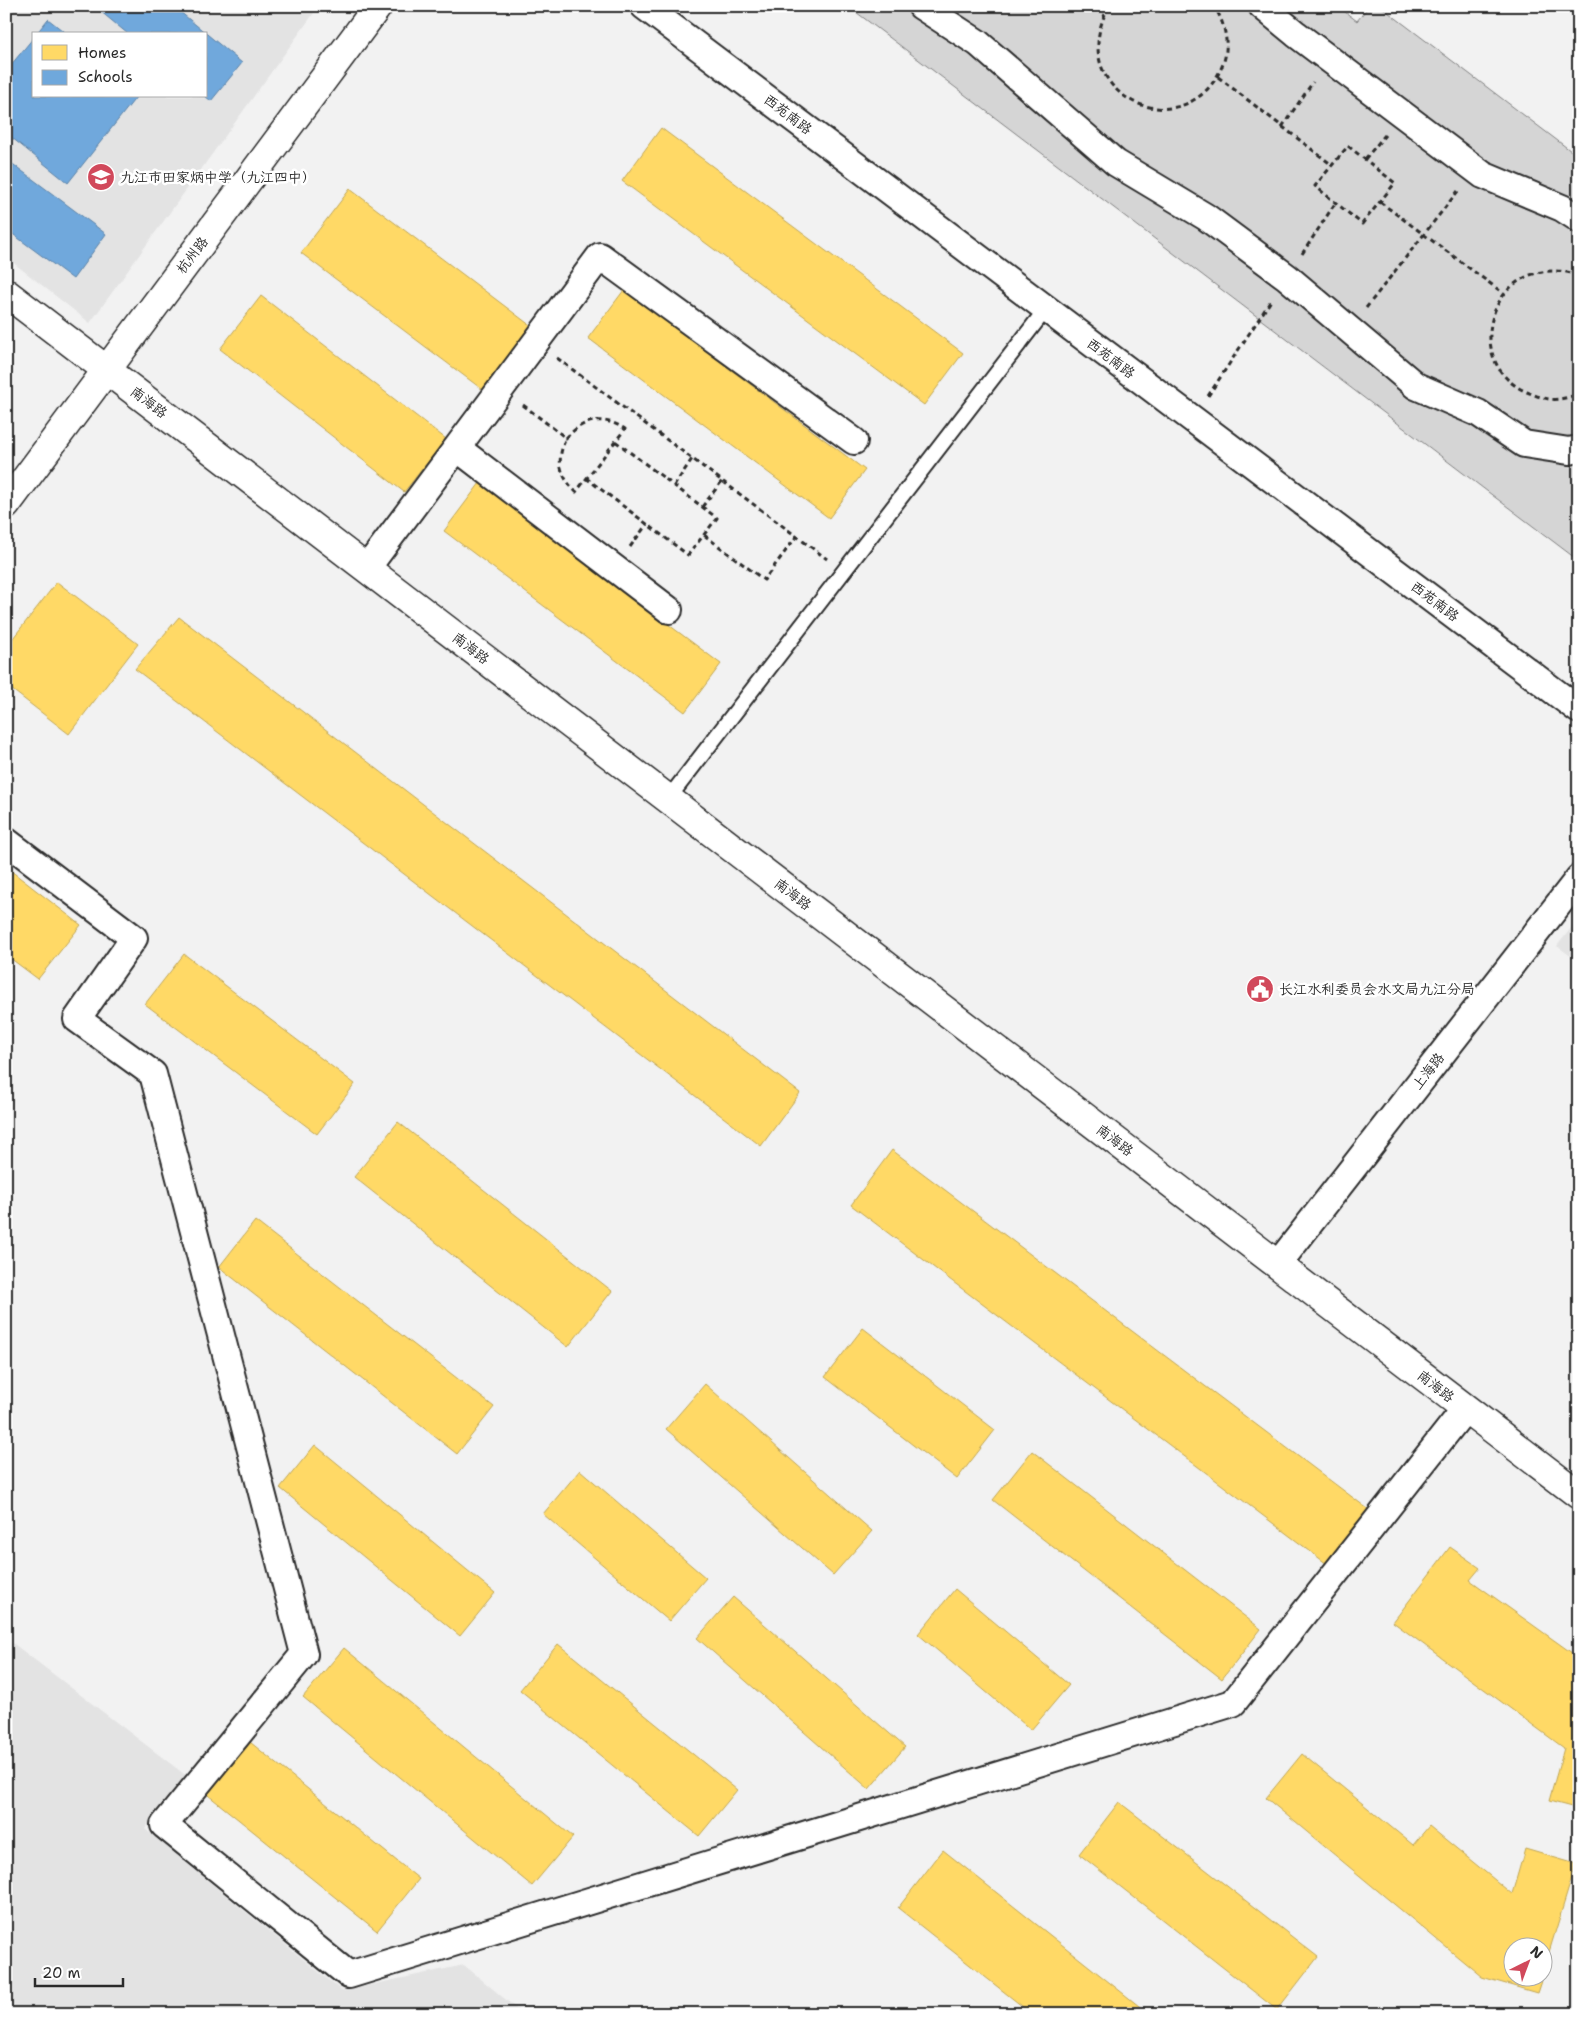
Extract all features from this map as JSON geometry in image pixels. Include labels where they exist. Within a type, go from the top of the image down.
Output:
[{"type":"main road","name":"杭州路","points":[[6,505],[378,6]]},
{"type":"main road","name":"南海路","points":[[6,293],[1579,1495]]},
{"type":"street","name":"西苑南路","points":[[644,6],[1579,710]]},
{"type":"street","points":[[921,6],[978,43],[1116,163],[1206,217],[1287,277],[1416,386],[1478,413],[1524,444],[1569,451],[1579,448]]},
{"type":"street","points":[[1262,6],[1483,175],[1562,208],[1579,219]]},
{"type":"street","points":[[367,568],[600,256],[854,441]]},
{"type":"street","points":[[457,448],[669,610]]},
{"type":"street","points":[[6,841],[134,938],[77,1019],[153,1074],[304,1654],[164,1825],[349,1975],[1233,1703],[1465,1408]]},
{"type":"street","name":"上海路","points":[[1278,1264],[1579,878]]},
{"type":"lane","points":[[668,799],[1046,309]]},
{"type":"path","points":[[1109,6],[1100,22],[1097,43],[1100,65],[1110,84],[1126,98],[1145,107],[1166,109],[1186,104],[1204,93],[1218,77],[1225,58],[1226,36],[1220,16],[1214,6]]},
{"type":"path","points":[[1282,126],[1329,59]]},
{"type":"path","points":[[1218,77],[1332,165]]},
{"type":"path","points":[[1348,146],[1395,184],[1380,202],[1362,224],[1315,186],[1348,146]]},
{"type":"path","points":[[1349,330],[1476,169]]},
{"type":"path","points":[[1193,419],[1336,202]]},
{"type":"path","points":[[1380,202],[1504,293]]},
{"type":"path","points":[[1579,275],[1562,270],[1540,271],[1520,279],[1504,293],[1493,312],[1489,334],[1493,355],[1503,374],[1518,388],[1538,397],[1558,399],[1579,394]]},
{"type":"path","points":[[535,342],[844,571]]},
{"type":"path","points":[[500,388],[566,438]]},
{"type":"path","points":[[594,420],[616,423],[625,429],[576,492],[567,483],[562,472],[561,448],[566,438],[583,423],[594,420]]},
{"type":"path","points":[[586,478],[688,555],[716,518],[615,441]]},
{"type":"path","points":[[674,486],[692,459]]},
{"type":"path","points":[[702,507],[722,481]]},
{"type":"path","points":[[704,534],[764,580],[796,537]]},
{"type":"shaded area","name":"九江市田家炳中学（九江四中）","points":[[6,6],[319,6],[90,323],[6,257]]},
{"type":"shaded area","points":[[848,6],[1337,6],[1357,21],[1369,6],[1380,6],[1579,157],[1579,561]]},
{"type":"shaded area","points":[[1579,918],[1579,962],[1557,946]]},
{"type":"shaded area","points":[[6,1638],[188,1777],[145,1829],[342,1991],[464,1965],[523,2014],[6,2014]]},
{"type":"building: Homes","points":[[661,128],[963,353],[924,405],[622,181]]},
{"type":"building: Homes","points":[[350,189],[535,329],[487,393],[301,253]]},
{"type":"building: Homes","points":[[624,290],[865,470],[829,518],[588,338]]},
{"type":"building: Homes","points":[[261,296],[446,439],[404,492],[220,349]]},
{"type":"building: Homes","points":[[480,483],[721,664],[685,712],[444,531]]},
{"type":"building: Homes","points":[[57,582],[138,644],[69,734],[6,685],[6,647]]},
{"type":"building: Homes","points":[[179,617],[800,1093],[761,1146],[135,669]]},
{"type":"building: Homes","points":[[6,867],[81,925],[38,979],[6,955]]},
{"type":"building: Homes","points":[[184,954],[355,1084],[317,1134],[145,1004]]},
{"type":"building: Homes","points":[[398,1122],[612,1291],[568,1347],[354,1177]]},
{"type":"building: Homes","points":[[892,1150],[1372,1512],[1331,1567],[851,1205]]},
{"type":"building: Homes","points":[[255,1221],[494,1407],[457,1454],[219,1267]]},
{"type":"building: Homes","points":[[863,1328],[995,1430],[957,1479],[825,1377]]},
{"type":"building: Homes","points":[[705,1384],[872,1531],[833,1575],[666,1429]]},
{"type":"building: Homes","points":[[315,1445],[495,1593],[460,1636],[280,1488]]},
{"type":"building: Homes","points":[[1032,1451],[1261,1629],[1222,1679],[993,1500]]},
{"type":"building: Homes","points":[[580,1470],[706,1578],[669,1621],[543,1514]]},
{"type":"building: Homes","points":[[1450,1547],[1480,1568],[1470,1580],[1579,1658],[1579,1809],[1549,1801],[1564,1748],[1393,1622]]},
{"type":"building: Homes","points":[[955,1589],[1069,1685],[1031,1730],[918,1634]]},
{"type":"building: Homes","points":[[733,1597],[905,1747],[869,1789],[697,1638]]},
{"type":"building: Homes","points":[[558,1644],[737,1790],[699,1836],[520,1690]]},
{"type":"building: Homes","points":[[344,1648],[573,1837],[532,1886],[303,1697]]},
{"type":"building: Homes","points":[[245,1738],[419,1879],[377,1931],[203,1791]]},
{"type":"building: Homes","points":[[1302,1754],[1413,1845],[1429,1826],[1512,1894],[1525,1849],[1576,1864],[1552,1942],[1552,1938],[1502,1938],[1502,1983],[1482,1977],[1266,1798]]},
{"type":"building: Homes","points":[[1119,1802],[1318,1957],[1277,2010],[1079,1854]]},
{"type":"building: Homes","points":[[943,1850],[1149,2014],[1032,2014],[898,1908]]},
{"type":"building: Homes","points":[[1520,1988],[1539,1988],[1537,1993]]},
{"type":"building: Schools","points":[[94,6],[173,6],[204,32],[126,32]]},
{"type":"building: Schools","points":[[48,19],[64,32],[38,32]]},
{"type":"building: Schools","points":[[208,35],[242,63],[211,101],[207,98]]},
{"type":"building: Schools","points":[[32,39],[32,98],[135,98],[68,183],[6,133],[6,71]]},
{"type":"building: Schools","points":[[6,159],[106,234],[73,279],[6,229]]},
{"type":"place","name":"九江市田家炳中学（九江四中）","points":[[101,177]]},
{"type":"place","name":"长江水利委员会水文局九江分局","points":[[1260,989]]}]
